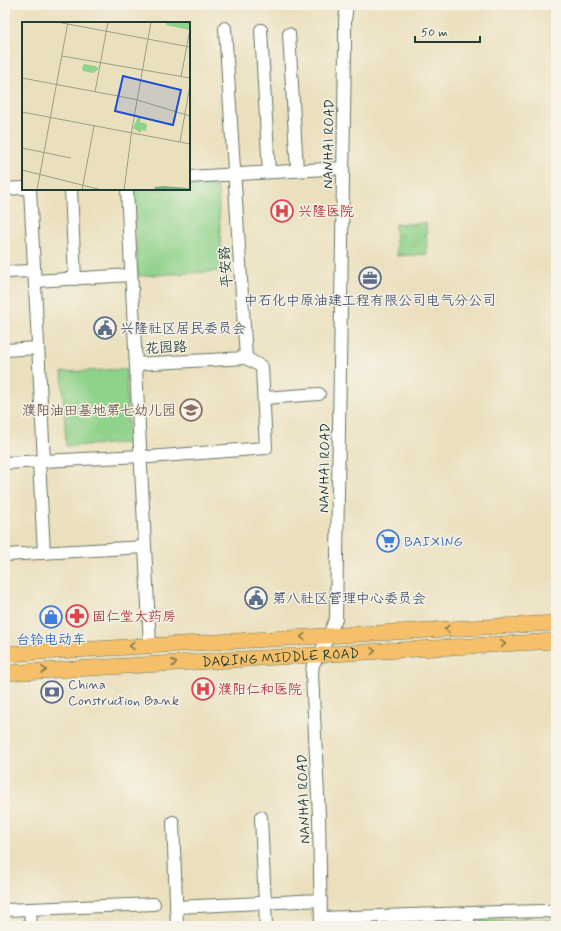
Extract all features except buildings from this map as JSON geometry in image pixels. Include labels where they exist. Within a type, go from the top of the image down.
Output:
[{"type":"main road","name":"DAQING MIDDLE ROAD","points":[[5,654],[556,623]]},
{"type":"main road","name":"DAQING MIDDLE ROAD","points":[[5,673],[556,641]]},
{"type":"street","name":"NANHAI ROAD","points":[[321,922],[319,816],[312,674],[313,664],[320,654],[336,619],[344,52],[347,5]]},
{"type":"street","name":"平安路","points":[[225,28],[246,358]]},
{"type":"street","points":[[261,30],[269,172]]},
{"type":"street","points":[[289,34],[298,170]]},
{"type":"street","points":[[190,177],[343,168]]},
{"type":"street","points":[[5,189],[22,188]]},
{"type":"street","points":[[30,190],[38,348],[44,553]]},
{"type":"street","points":[[71,190],[75,279]]},
{"type":"street","points":[[127,190],[130,276],[141,456],[150,645]]},
{"type":"street","points":[[5,272],[75,279],[130,276]]},
{"type":"street","points":[[5,350],[38,348]]},
{"type":"street","points":[[5,463],[141,456],[149,457],[266,448],[262,367],[246,358]]},
{"type":"street","name":"花园路","points":[[136,364],[246,358]]},
{"type":"street","points":[[264,398],[319,394]]},
{"type":"street","points":[[5,555],[145,547]]},
{"type":"street","points":[[261,817],[266,926]]},
{"type":"street","points":[[173,822],[177,926]]},
{"type":"street","points":[[176,907],[320,900]]},
{"type":"street","points":[[5,910],[154,904]]},
{"type":"street","points":[[30,909],[31,926]]},
{"type":"street","points":[[321,922],[424,920],[468,913],[556,912]]},
{"type":"street","points":[[468,913],[468,926]]},
{"type":"green space","points":[[211,184],[218,189],[222,271],[138,276],[133,193],[134,190],[190,190],[190,185]]},
{"type":"green space","points":[[426,223],[427,254],[397,256],[395,224]]},
{"type":"green space","points":[[126,369],[129,443],[66,446],[62,372]]},
{"type":"green space","points":[[556,919],[556,926],[473,926],[476,921]]},
{"type":"place","name":"兴隆医院","points":[[282,211]]},
{"type":"place","name":"中石化中原油建工程有限公司电气分公司","points":[[370,278]]},
{"type":"place","name":"兴隆社区居民委员会","points":[[105,328]]},
{"type":"place","name":"濮阳油田基地第七幼儿园","points":[[191,410]]},
{"type":"place","name":"BAIXING","points":[[388,541]]},
{"type":"place","name":"第八社区管理中心委员会","points":[[256,598]]},
{"type":"place","name":"固仁堂大药房","points":[[77,616]]},
{"type":"place","name":"台铃电动车","points":[[51,617]]},
{"type":"place","name":"濮阳仁和医院","points":[[203,689]]},
{"type":"place","name":"China Construction Bank","points":[[52,692]]}]
